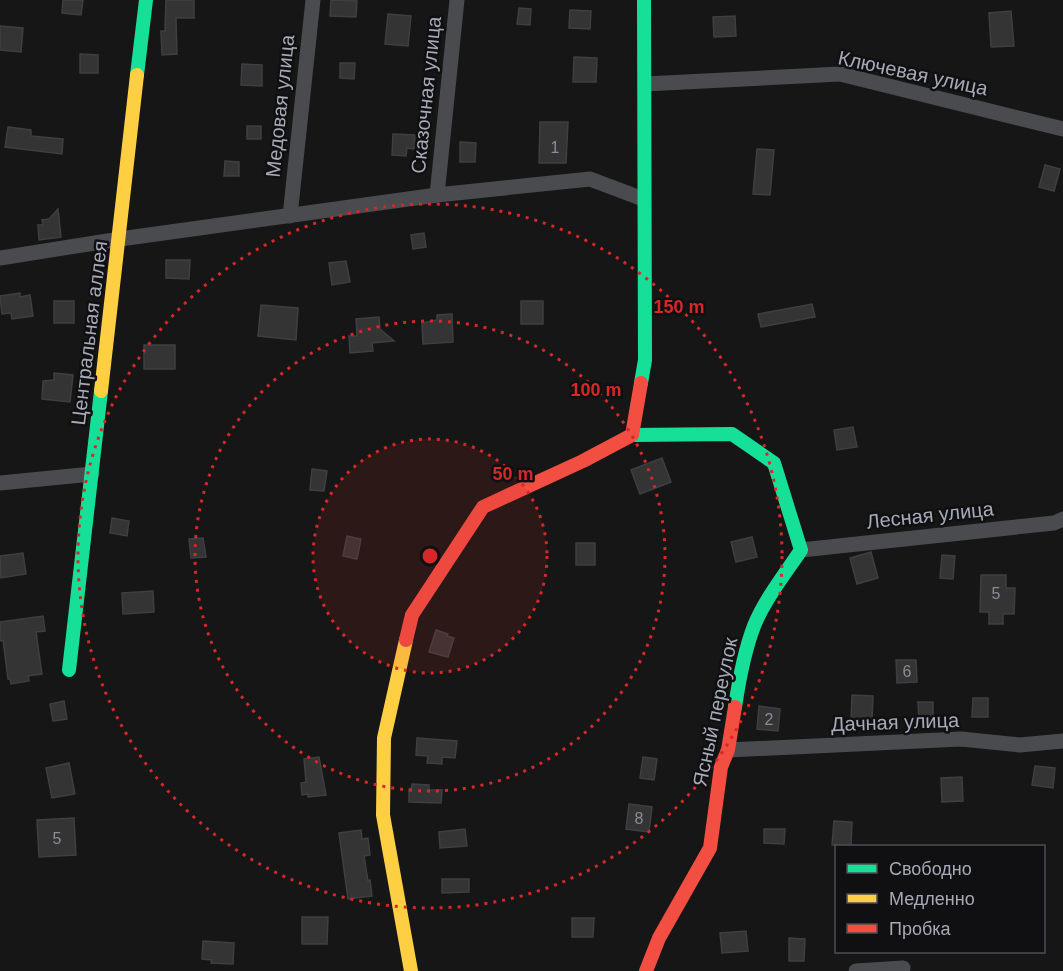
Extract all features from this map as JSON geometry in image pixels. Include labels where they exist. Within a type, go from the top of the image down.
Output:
[{"type":"street","name":"Центральная аллея","points":[[69,670],[146,0]]},
{"type":"street","name":"Медовая улица","points":[[290,216],[313,0]]},
{"type":"street","name":"Сказочная улица","points":[[437,195],[457,0]]},
{"type":"street","points":[[632,435],[645,360],[644,0]]},
{"type":"street","name":"Ключевая улица","points":[[645,84],[840,74],[1063,129]]},
{"type":"street","points":[[0,258],[120,238],[437,195],[590,179],[644,199]]},
{"type":"street","points":[[411,971],[383,815],[384,738],[412,615],[483,507],[583,461],[632,435],[732,434],[774,463],[801,550]]},
{"type":"street","points":[[0,483],[92,474]]},
{"type":"street","name":"Лесная улица","points":[[801,550],[1054,523],[1063,519]]},
{"type":"street","name":"Ясный переулок","points":[[646,971],[659,938],[710,848],[721,767],[728,750],[741,668],[755,624],[801,550]]},
{"type":"street","name":"Дачная улица","points":[[728,750],[961,739],[1020,745],[1063,741]]},
{"type":"street","points":[[856,971],[903,968]]},
{"type":"building","points":[[63,0],[83,0],[81,15],[62,13]]},
{"type":"building","points":[[166,0],[194,0],[194,18],[176,18],[177,54],[162,55],[161,31],[165,31]]},
{"type":"building","points":[[331,0],[357,1],[356,17],[330,16]]},
{"type":"building","points":[[519,8],[531,9],[530,25],[517,24]]},
{"type":"building","points":[[570,10],[591,11],[590,29],[569,28]]},
{"type":"building","points":[[1011,11],[1014,46],[991,47],[989,13]]},
{"type":"building","points":[[388,14],[411,16],[408,46],[385,44]]},
{"type":"building","points":[[735,16],[736,36],[714,37],[713,17]]},
{"type":"building","points":[[0,26],[23,28],[21,52],[0,50]]},
{"type":"building","points":[[80,54],[98,55],[98,73],[80,73]]},
{"type":"building","points":[[574,57],[597,58],[596,82],[573,82]]},
{"type":"building","points":[[340,63],[355,63],[354,79],[340,78]]},
{"type":"building","points":[[242,64],[262,65],[262,86],[241,85]]},
{"type":"building","points":[[540,122],[568,122],[566,163],[539,163]]},
{"type":"building","points":[[247,126],[261,126],[261,139],[247,139]]},
{"type":"building","points":[[8,127],[31,130],[31,136],[63,139],[62,154],[5,147]]},
{"type":"building","points":[[393,134],[415,135],[414,149],[407,148],[406,156],[392,155]]},
{"type":"building","points":[[460,142],[476,143],[475,162],[460,162]]},
{"type":"building","points":[[757,149],[774,150],[770,195],[753,194]]},
{"type":"building","points":[[225,161],[239,162],[239,176],[224,176]]},
{"type":"building","points":[[1045,165],[1060,169],[1054,191],[1039,187]]},
{"type":"building","points":[[58,209],[61,237],[39,240],[38,225],[43,225],[42,220],[49,219]]},
{"type":"building","points":[[424,233],[426,247],[413,249],[411,235]]},
{"type":"building","points":[[166,260],[190,260],[189,279],[166,278]]},
{"type":"building","points":[[346,261],[350,282],[332,285],[329,263]]},
{"type":"building","points":[[20,293],[20,297],[30,295],[33,316],[12,319],[11,313],[2,314],[0,296]]},
{"type":"building","points":[[54,301],[74,301],[74,323],[54,323]]},
{"type":"building","points":[[521,301],[543,301],[543,324],[521,324]]},
{"type":"building","points":[[812,304],[815,317],[761,327],[758,314]]},
{"type":"building","points":[[261,305],[298,308],[296,340],[258,336]]},
{"type":"building","points":[[452,314],[453,342],[423,344],[422,323],[437,320],[437,315]]},
{"type":"building","points":[[379,317],[380,329],[394,341],[372,343],[373,351],[350,353],[349,336],[357,336],[356,319]]},
{"type":"building","points":[[144,345],[175,345],[175,369],[144,369]]},
{"type":"building","points":[[54,373],[73,375],[70,402],[42,399],[43,381],[54,380]]},
{"type":"building","points":[[853,427],[857,447],[837,450],[834,430]]},
{"type":"building","points":[[662,458],[671,482],[640,494],[631,470]]},
{"type":"building","points":[[312,469],[327,471],[324,491],[310,490]]},
{"type":"building","points":[[112,518],[129,521],[127,536],[110,533]]},
{"type":"building","points":[[347,536],[361,539],[357,559],[343,556]]},
{"type":"building","points":[[752,537],[757,557],[736,562],[731,542]]},
{"type":"building","points":[[203,538],[206,557],[191,558],[189,539]]},
{"type":"building","points":[[576,543],[595,543],[595,565],[576,565]]},
{"type":"building","points":[[871,552],[878,578],[857,584],[850,558]]},
{"type":"building","points":[[23,553],[26,574],[1,578],[0,556]]},
{"type":"building","points":[[942,555],[955,556],[953,579],[940,578]]},
{"type":"building","points":[[981,575],[1006,575],[1006,588],[1015,588],[1014,614],[1003,614],[1003,624],[989,624],[989,612],[980,612]]},
{"type":"building","points":[[153,591],[154,612],[123,614],[122,593]]},
{"type":"building","points":[[43,616],[45,631],[36,632],[42,674],[28,676],[29,681],[11,684],[8,679],[3,640],[0,641],[0,622]]},
{"type":"building","points":[[436,630],[454,638],[448,657],[429,652]]},
{"type":"building","points":[[896,660],[916,660],[917,682],[897,683]]},
{"type":"building","points":[[852,695],[873,696],[872,722],[851,721]]},
{"type":"building","points":[[973,698],[988,698],[988,717],[972,717]]},
{"type":"building","points":[[64,701],[67,719],[53,721],[50,704]]},
{"type":"building","points":[[918,702],[933,702],[933,720],[919,720]]},
{"type":"building","points":[[759,706],[780,709],[778,731],[757,729]]},
{"type":"building","points":[[417,738],[457,741],[455,758],[442,757],[442,764],[427,763],[428,756],[416,755]]},
{"type":"building","points":[[319,757],[326,795],[308,797],[308,794],[302,795],[301,783],[306,782],[304,759]]},
{"type":"building","points":[[643,757],[657,759],[654,780],[640,778]]},
{"type":"building","points":[[69,763],[75,794],[52,798],[46,768]]},
{"type":"building","points":[[1035,766],[1055,768],[1053,788],[1032,785]]},
{"type":"building","points":[[962,777],[963,801],[942,802],[941,778]]},
{"type":"building","points":[[412,784],[429,785],[429,790],[442,790],[441,803],[409,802],[409,789]]},
{"type":"building","points":[[629,804],[652,807],[649,832],[626,829]]},
{"type":"building","points":[[74,818],[76,855],[39,857],[37,820]]},
{"type":"building","points":[[834,821],[852,822],[851,845],[832,845]]},
{"type":"building","points":[[465,829],[467,846],[440,848],[439,832]]},
{"type":"building","points":[[764,829],[785,829],[784,844],[764,843]]},
{"type":"building","points":[[361,830],[362,839],[368,838],[370,855],[364,856],[372,896],[348,899],[339,833]]},
{"type":"building","points":[[442,879],[469,879],[469,892],[442,893]]},
{"type":"building","points":[[302,917],[328,917],[327,944],[302,944]]},
{"type":"building","points":[[572,918],[594,918],[593,937],[572,937]]},
{"type":"building","points":[[746,931],[748,951],[722,953],[720,933]]},
{"type":"building","points":[[789,938],[805,939],[804,961],[789,961]]},
{"type":"building","points":[[203,941],[234,943],[233,964],[211,963],[212,960],[202,959]]},
{"type":"traffic: fast","points":[[137,75],[146,0]]},
{"type":"traffic: fast","points":[[641,383],[645,360],[644,0]]},
{"type":"traffic: fast","points":[[69,670],[101,391]]},
{"type":"traffic: fast","points":[[632,435],[732,434],[774,463],[801,550],[769,596],[754,626],[742,666],[735,707]]},
{"type":"traffic: slow","points":[[101,391],[137,75]]},
{"type":"traffic: slow","points":[[406,640],[384,738],[383,815],[411,971]]},
{"type":"traffic: jam","points":[[406,640],[412,615],[483,507],[583,461],[632,435],[641,383]]},
{"type":"traffic: jam","points":[[646,971],[659,938],[710,848],[721,767],[728,750],[735,707]]}]
